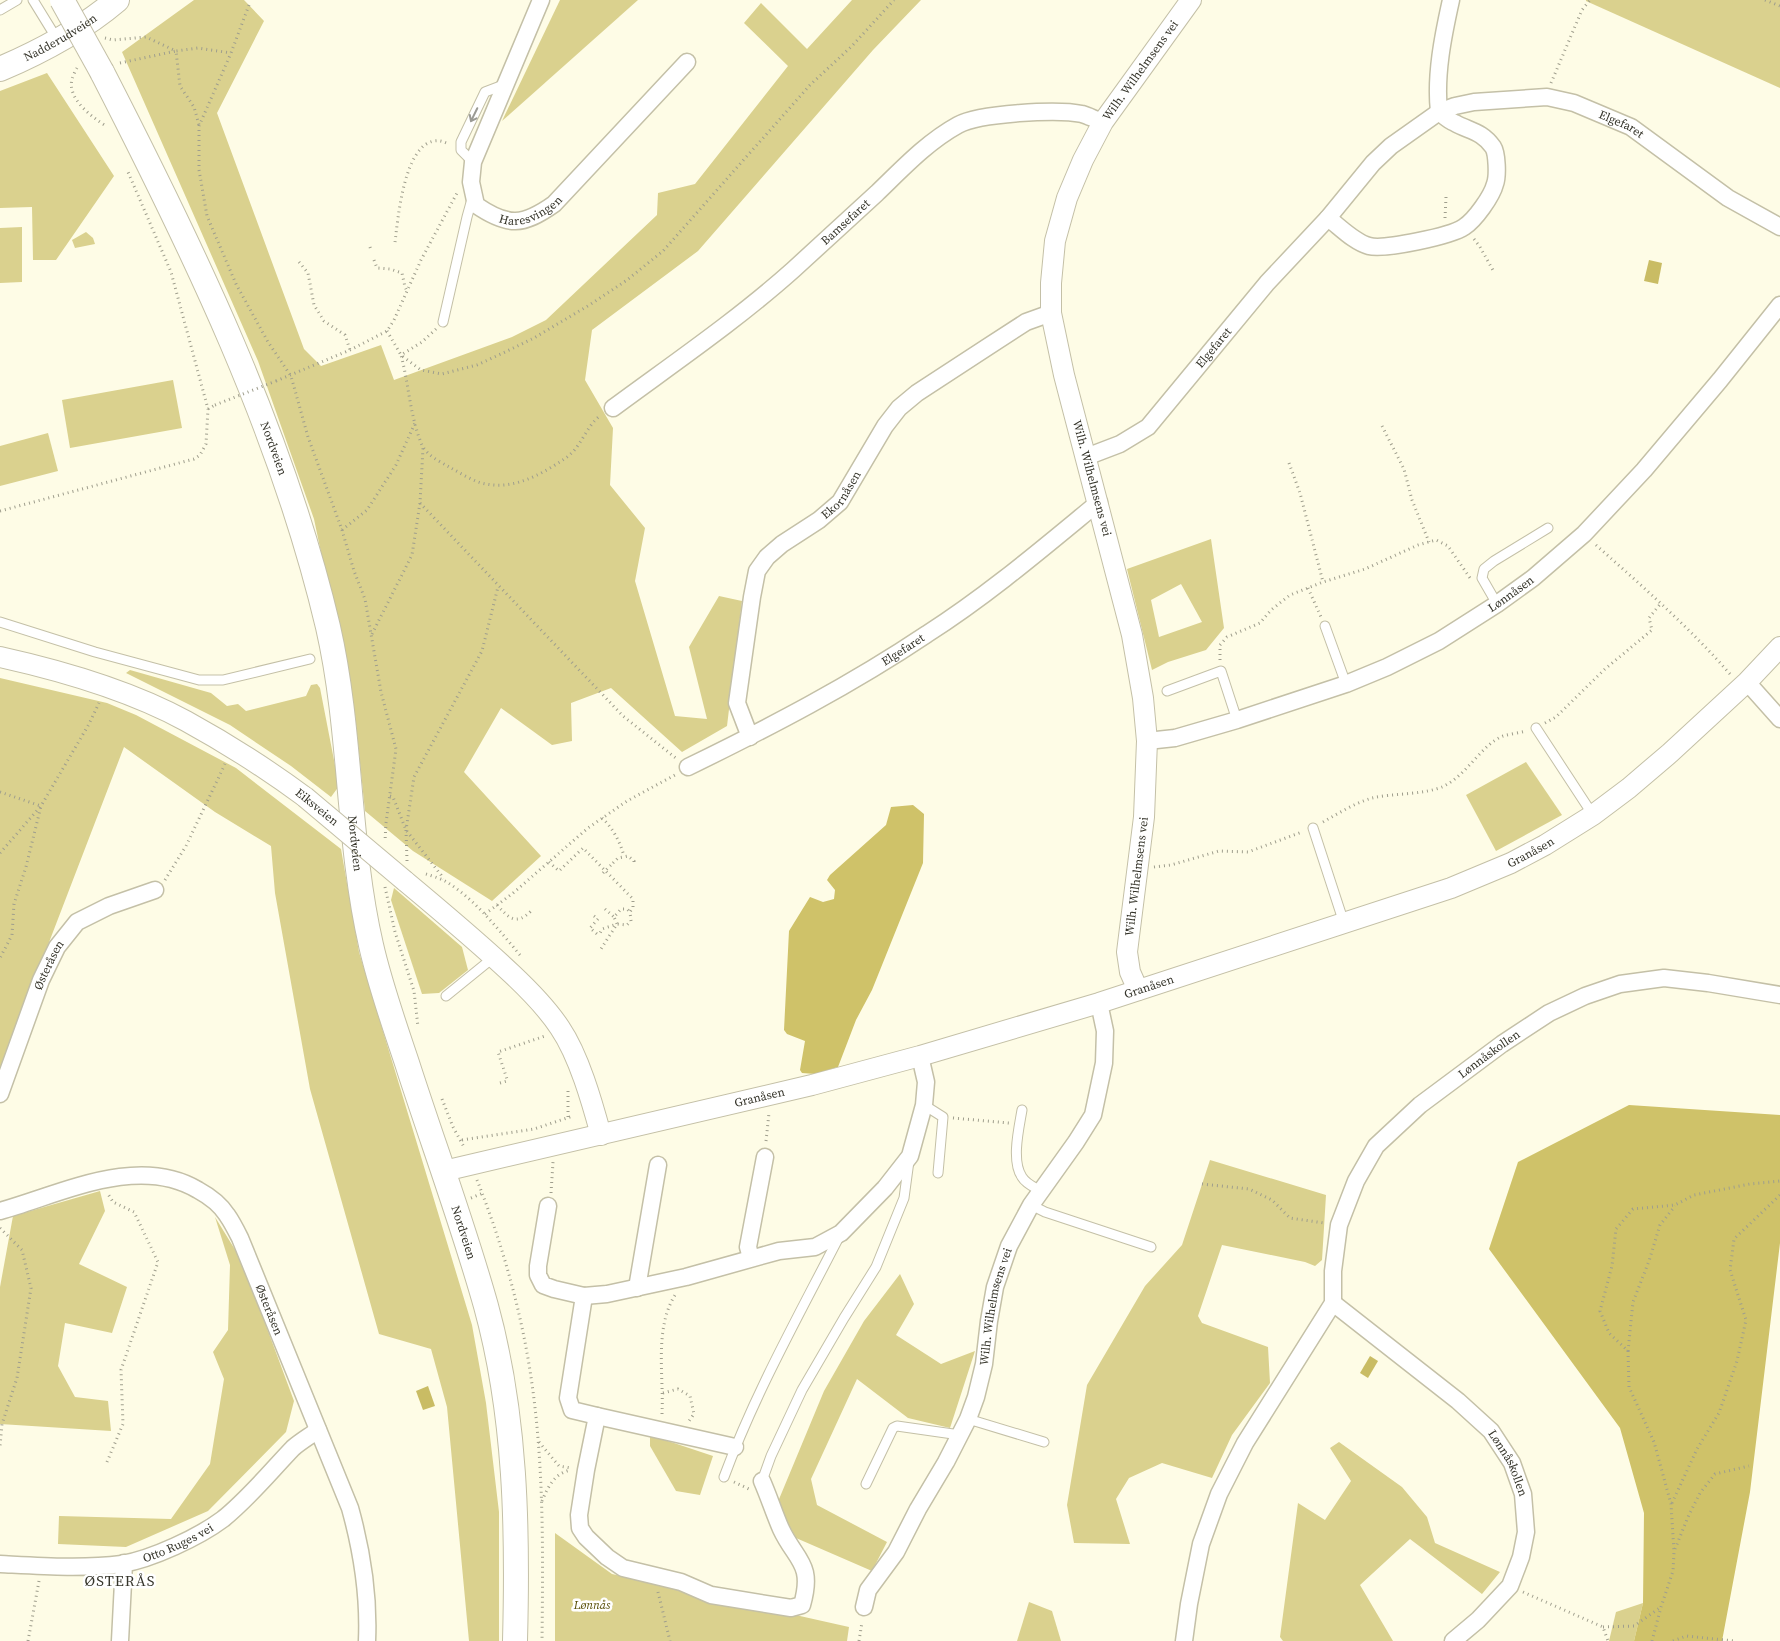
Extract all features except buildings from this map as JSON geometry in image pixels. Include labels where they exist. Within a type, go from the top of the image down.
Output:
[{"type":"main road","name":"Nordveien","points":[[62,0],[107,68],[152,170],[199,267],[256,402],[300,523],[328,629],[344,716],[363,898],[371,946],[398,1038],[444,1171],[486,1308],[498,1360],[508,1424],[516,1550],[515,1641]]},
{"type":"main road","name":"Nadderudveien","points":[[0,69],[80,28],[117,0]]},
{"type":"street","points":[[466,193],[471,182],[473,162],[542,0]]},
{"type":"street","name":"Wilh. Wilhelmsens vei","points":[[1138,990],[1130,972],[1127,952],[1144,817],[1148,741],[1143,698],[1132,635],[1099,502],[1064,375],[1051,312],[1050,283],[1055,241],[1067,198],[1083,160],[1103,122],[1191,0]]},
{"type":"street","points":[[1328,218],[1368,246],[1396,246],[1464,228],[1476,215],[1496,184],[1497,165],[1494,148],[1480,133],[1454,123],[1439,112],[1438,96],[1443,36],[1452,0]]},
{"type":"street","name":"Haresvingen","points":[[466,193],[476,205],[488,214],[505,221],[520,221],[537,216],[554,204],[687,62]]},
{"type":"street","name":"Elgefaret","points":[[1086,457],[1120,444],[1148,427],[1267,283],[1328,218],[1373,164],[1391,146],[1439,112],[1474,102],[1547,98],[1574,103],[1631,127],[1728,198],[1780,227]]},
{"type":"street","name":"Bamsefaret","points":[[613,408],[771,290],[851,218],[914,157],[960,124],[985,118],[1053,112],[1082,114],[1103,122]]},
{"type":"street","name":"Lønnåsen","points":[[1148,741],[1175,738],[1237,720],[1346,684],[1387,667],[1439,641],[1497,604],[1533,578],[1584,534],[1644,470],[1780,305]]},
{"type":"street","name":"Ekornåsen","points":[[750,737],[737,703],[757,571],[767,557],[782,544],[818,520],[840,502],[885,426],[899,408],[917,393],[1026,322],[1051,312]]},
{"type":"street","name":"Elgefaret","points":[[688,767],[750,737],[861,676],[928,634],[996,586],[1099,502]]},
{"type":"street","name":"Granåsen","points":[[444,1171],[812,1085],[920,1056],[1099,1003],[1451,888],[1511,862],[1594,815],[1670,753],[1746,682],[1780,647]]},
{"type":"street","name":"Eiksveien","points":[[0,657],[55,670],[104,686],[186,721],[270,771],[405,873],[522,984],[561,1029],[581,1074],[601,1135]]},
{"type":"street","points":[[1746,682],[1780,719]]},
{"type":"street","name":"Østeråsen","points":[[0,1094],[41,980],[57,947],[77,922],[109,906],[151,891]]},
{"type":"street","name":"Lønnåskollen","points":[[1453,1641],[1478,1620],[1510,1586],[1521,1557],[1526,1532],[1523,1494],[1512,1464],[1490,1431],[1458,1401],[1333,1303],[1333,1271],[1339,1225],[1356,1181],[1376,1146],[1420,1105],[1502,1044],[1549,1013],[1585,996],[1620,984],[1664,978],[1780,995]]},
{"type":"street","name":"Wilh. Wilhelmsens vei","points":[[864,1607],[868,1590],[896,1552],[968,1419],[976,1397],[984,1364],[995,1286],[1009,1246],[1031,1205],[1093,1115],[1104,1063],[1106,1031],[1099,1003]]},
{"type":"street","points":[[548,1206],[538,1275],[543,1285],[584,1296],[637,1288],[751,1258],[815,1247],[841,1233],[885,1188],[910,1156],[924,1105],[926,1082],[920,1056]]},
{"type":"street","points":[[751,1258],[748,1247],[765,1157]]},
{"type":"street","points":[[637,1288],[658,1165]]},
{"type":"street","name":"Østeråsen","points":[[0,1211],[100,1181],[126,1175],[150,1175],[169,1178],[191,1185],[209,1196],[226,1214],[240,1238],[350,1508],[356,1528],[366,1593],[367,1641]]},
{"type":"street","points":[[584,1296],[568,1398],[572,1410],[735,1447]]},
{"type":"street","points":[[1184,1641],[1201,1544],[1219,1494],[1245,1443],[1333,1303]]},
{"type":"street","points":[[597,1416],[586,1470],[580,1528],[586,1537],[607,1557],[623,1568],[682,1582],[711,1595],[791,1608],[802,1605],[807,1590],[804,1565],[782,1530],[762,1481]]},
{"type":"street","name":"Otto Ruges vei","points":[[0,1564],[91,1566],[124,1564],[164,1551],[192,1538],[222,1519],[246,1498],[295,1447],[318,1430]]},
{"type":"street","points":[[120,1641],[124,1564]]},
{"type":"lane","points":[[0,10],[18,0]]},
{"type":"lane","points":[[33,0],[58,40]]},
{"type":"lane","points":[[473,162],[461,150],[461,142],[485,92],[506,83]]},
{"type":"lane","points":[[443,322],[467,217],[466,193]]},
{"type":"lane","points":[[1497,604],[1482,578],[1484,569],[1548,528]]},
{"type":"lane","points":[[0,622],[95,652],[199,680],[223,680],[310,659]]},
{"type":"lane","points":[[1324,626],[1346,684]]},
{"type":"lane","points":[[1168,691],[1221,671],[1237,720]]},
{"type":"lane","points":[[1536,728],[1594,815]]},
{"type":"lane","points":[[1313,828],[1345,924]]},
{"type":"lane","points":[[446,996],[494,957]]},
{"type":"lane","points":[[924,1105],[944,1117],[938,1173]]},
{"type":"lane","points":[[1022,1110],[1016,1152],[1020,1176],[1028,1184],[1041,1191]]},
{"type":"lane","points":[[762,1481],[771,1456],[802,1390],[876,1266],[904,1198],[910,1156]]},
{"type":"lane","points":[[1031,1205],[1045,1212],[1151,1247]]},
{"type":"lane","points":[[724,1477],[735,1447],[761,1390],[841,1233]]},
{"type":"lane","points":[[968,1419],[1044,1442]]},
{"type":"lane","points":[[866,1484],[893,1428],[897,1426],[960,1435]]},
{"type":"path","points":[[401,355],[421,370],[434,373],[453,372],[477,365],[546,331],[627,280],[668,246],[810,85],[852,46],[894,0]]},
{"type":"path","points":[[1547,98],[1550,85],[1582,10],[1590,0]]},
{"type":"path","points":[[1765,0],[1780,6]]},
{"type":"path","points":[[199,126],[249,5]]},
{"type":"path","points":[[97,36],[113,40],[146,37],[176,51]]},
{"type":"path","points":[[107,68],[176,51],[198,48],[231,52]]},
{"type":"path","points":[[176,51],[180,86],[194,107],[199,126],[200,170],[207,216],[236,284],[268,342],[291,376],[308,436],[365,599],[381,692],[396,749],[386,823],[385,851]]},
{"type":"path","points":[[79,64],[71,80],[73,95],[90,115],[109,128]]},
{"type":"path","points":[[395,242],[402,192],[415,157],[425,144],[434,141],[441,141],[461,150]]},
{"type":"path","points":[[0,511],[194,458],[200,455],[206,444],[208,409],[171,272],[127,169]]},
{"type":"path","points":[[208,409],[291,376],[387,332],[421,260],[466,193]]},
{"type":"path","points":[[1446,197],[1444,213],[1446,234]]},
{"type":"path","points":[[1464,228],[1480,247],[1494,272]]},
{"type":"path","points":[[374,260],[377,268],[390,269],[402,273],[407,291]]},
{"type":"path","points":[[299,262],[308,273],[314,305],[324,321],[345,335],[350,350]]},
{"type":"path","points":[[401,355],[422,342],[443,322]]},
{"type":"path","points":[[371,635],[412,555],[420,503],[423,448],[415,423],[401,355],[387,332]]},
{"type":"path","points":[[423,448],[442,463],[481,483],[500,486],[509,485],[546,471],[569,455],[575,450],[595,420],[613,408]]},
{"type":"path","points":[[342,530],[368,510],[396,464],[415,423]]},
{"type":"path","points":[[1382,426],[1404,469],[1412,500],[1429,542]]},
{"type":"path","points":[[1289,463],[1300,493],[1323,582]]},
{"type":"path","points":[[420,503],[623,716],[688,767],[627,801],[585,830],[512,894],[485,914]]},
{"type":"path","points":[[1584,534],[1661,603],[1730,674],[1746,682]]},
{"type":"path","points":[[1221,671],[1218,653],[1220,645],[1227,637],[1260,623],[1271,610],[1290,595],[1365,569],[1418,545],[1436,540],[1448,546],[1471,579]]},
{"type":"path","points":[[405,873],[407,860],[406,830],[414,777],[482,651],[498,586]]},
{"type":"path","points":[[1308,588],[1324,626]]},
{"type":"path","points":[[1136,870],[1171,865],[1219,851],[1248,852],[1313,828],[1348,808],[1372,798],[1443,787],[1462,775],[1482,751],[1502,737],[1536,728],[1556,716],[1605,669],[1652,630],[1649,618],[1661,603]]},
{"type":"path","points":[[0,853],[41,806],[98,708],[101,695]]},
{"type":"path","points":[[151,891],[166,879],[186,846],[220,772],[229,757]]},
{"type":"path","points":[[0,792],[41,806]]},
{"type":"path","points":[[390,796],[393,797],[406,830],[443,879]]},
{"type":"path","points":[[0,958],[12,935],[14,904],[26,867],[41,806]]},
{"type":"path","points":[[602,818],[609,824],[619,840],[624,856]]},
{"type":"path","points":[[549,862],[558,871],[583,848],[633,899],[634,907],[630,912]]},
{"type":"path","points":[[603,873],[618,858],[624,856],[633,859],[634,865]]},
{"type":"path","points":[[384,878],[385,894],[395,932],[414,991],[419,1033]]},
{"type":"path","points":[[497,904],[506,915],[516,919],[524,918],[532,911]]},
{"type":"path","points":[[605,909],[614,917],[617,924]]},
{"type":"path","points":[[594,916],[598,919],[590,928],[597,934],[602,929],[617,924],[623,926],[629,924],[632,918],[627,909],[621,909],[614,917]]},
{"type":"path","points":[[599,952],[617,924]]},
{"type":"path","points":[[543,1031],[551,1042]]},
{"type":"path","points":[[500,1083],[507,1081],[507,1079],[498,1052],[546,1036]]},
{"type":"path","points":[[567,1083],[568,1117]]},
{"type":"path","points":[[439,1093],[453,1127],[462,1140],[464,1147]]},
{"type":"path","points":[[462,1140],[534,1129],[572,1116]]},
{"type":"path","points":[[944,1117],[1020,1124]]},
{"type":"path","points":[[553,1162],[553,1173]]},
{"type":"path","points":[[100,1181],[113,1202],[134,1212],[158,1262],[120,1370],[123,1424],[107,1462]]},
{"type":"path","points":[[1628,1351],[1609,1333],[1600,1311],[1612,1266],[1616,1229],[1633,1208],[1675,1205],[1694,1195],[1750,1184],[1780,1181]]},
{"type":"path","points":[[1202,1184],[1249,1189],[1272,1200],[1290,1218],[1339,1225]]},
{"type":"path","points":[[1671,1504],[1697,1449],[1720,1412],[1737,1361],[1746,1320],[1730,1270],[1734,1239],[1780,1195]]},
{"type":"path","points":[[1652,1641],[1673,1571],[1674,1552],[1671,1504],[1654,1442],[1629,1388],[1628,1351],[1633,1302],[1649,1262],[1660,1225],[1675,1205]]},
{"type":"path","points":[[0,1228],[22,1250],[31,1288],[17,1378],[2,1424],[0,1446]]},
{"type":"path","points":[[661,1430],[663,1393],[661,1363],[664,1330],[671,1302],[686,1276]]},
{"type":"path","points":[[663,1393],[678,1389],[690,1396],[694,1414],[685,1425]]},
{"type":"path","points":[[538,1440],[559,1466],[586,1470]]},
{"type":"path","points":[[1674,1552],[1700,1493],[1715,1474],[1749,1466]]},
{"type":"path","points":[[541,1501],[556,1476],[566,1471],[586,1470]]},
{"type":"path","points":[[724,1477],[749,1489],[762,1481]]},
{"type":"path","points":[[28,1641],[41,1566]]},
{"type":"path","points":[[655,1577],[670,1641]]},
{"type":"path","points":[[1510,1586],[1603,1627],[1634,1626],[1661,1607]]},
{"type":"path","points":[[1603,1627],[1608,1641]]},
{"type":"path","points":[[1673,1641],[1686,1636],[1735,1641]]},
{"type":"green space","points":[[194,0],[244,0],[264,21],[217,113],[304,349],[321,366],[381,345],[394,380],[512,337],[546,320],[657,215],[658,193],[695,184],[788,66],[744,23],[761,3],[807,49],[852,0],[921,0],[873,50],[698,251],[592,330],[585,380],[613,428],[610,485],[645,528],[635,581],[675,716],[707,719],[689,647],[719,596],[742,601],[727,726],[682,752],[611,688],[571,703],[572,741],[552,745],[501,708],[464,772],[541,856],[492,901],[413,851],[365,811],[355,715],[314,519],[258,361],[122,52]]},
{"type":"green space","points":[[560,0],[638,0],[502,121]]},
{"type":"green space","points":[[1780,0],[1780,88],[1586,1]]},
{"type":"green space","points":[[47,73],[114,176],[56,260],[33,260],[32,207],[0,208],[0,91]]},
{"type":"green space","points":[[22,227],[22,282],[0,283],[0,228]]},
{"type":"green space","points":[[86,232],[93,238],[95,244],[75,248],[72,240]]},
{"type":"green space","points":[[173,380],[182,428],[70,448],[62,400]]},
{"type":"green space","points":[[48,433],[58,471],[0,486],[0,446]]},
{"type":"green space","points":[[1211,539],[1224,628],[1206,650],[1168,662],[1152,670],[1127,569]],"holes":[[[1181,584],[1202,622],[1159,637],[1151,600]]]},
{"type":"green space","points":[[130,670],[211,693],[227,706],[238,704],[246,711],[306,696],[311,685],[317,684],[320,688],[339,786],[331,797],[291,766],[230,725],[126,673]]},
{"type":"green space","points":[[0,678],[107,703],[136,715],[236,768],[341,849],[359,952],[472,1325],[486,1403],[499,1512],[499,1641],[469,1641],[447,1407],[431,1349],[379,1334],[310,1089],[275,893],[271,846],[215,812],[124,747],[0,1070]]},
{"type":"green space","points":[[1526,762],[1562,815],[1496,851],[1466,795]]},
{"type":"green space","points":[[394,888],[462,947],[468,970],[439,993],[422,994],[391,900]]},
{"type":"green space","points":[[1210,1160],[1326,1195],[1322,1260],[1315,1266],[1305,1262],[1222,1245],[1198,1316],[1202,1323],[1268,1347],[1270,1383],[1232,1435],[1212,1478],[1162,1463],[1129,1478],[1116,1499],[1130,1544],[1074,1543],[1067,1505],[1087,1385],[1145,1286],[1182,1245]]},
{"type":"green space","points":[[100,1191],[105,1211],[79,1264],[127,1287],[112,1333],[65,1323],[58,1366],[75,1397],[108,1401],[111,1431],[0,1424],[0,1287],[13,1216]]},
{"type":"green space","points":[[215,1217],[242,1261],[294,1401],[286,1432],[208,1511],[126,1547],[58,1544],[59,1516],[171,1519],[210,1464],[224,1379],[213,1352],[228,1330],[230,1265]]},
{"type":"green space","points":[[900,1274],[914,1304],[896,1335],[941,1364],[975,1351],[950,1428],[908,1418],[857,1379],[811,1479],[817,1505],[887,1542],[872,1571],[796,1538],[777,1504],[824,1391],[864,1321]]},
{"type":"green space","points":[[650,1435],[713,1456],[700,1495],[676,1491],[650,1446]]},
{"type":"green space","points":[[1339,1442],[1402,1487],[1427,1517],[1435,1543],[1500,1572],[1482,1594],[1410,1539],[1360,1585],[1393,1641],[1283,1641],[1280,1637],[1298,1503],[1325,1520],[1351,1481],[1330,1448]]},
{"type":"green space","name":"Lønnås","points":[[555,1533],[612,1574],[849,1627],[847,1641],[555,1641]]},
{"type":"green space","points":[[1029,1602],[1052,1611],[1061,1641],[1017,1641]]},
{"type":"green space","points":[[1643,1603],[1634,1641],[1609,1641],[1616,1612]]},
{"type":"shaded area","points":[[1649,260],[1662,263],[1658,284],[1644,281]]},
{"type":"shaded area","points":[[913,805],[924,814],[923,863],[872,990],[856,1020],[838,1067],[815,1074],[802,1073],[800,1070],[805,1041],[787,1034],[784,1030],[789,931],[810,897],[823,902],[834,899],[835,890],[827,880],[830,875],[886,825],[891,807]]},
{"type":"shaded area","points":[[1629,1105],[1780,1115],[1780,1243],[1750,1492],[1722,1641],[1634,1641],[1643,1603],[1644,1513],[1620,1428],[1489,1249],[1518,1162]]},
{"type":"shaded area","points":[[1370,1356],[1378,1361],[1368,1378],[1360,1373]]},
{"type":"shaded area","points":[[428,1386],[435,1406],[423,1410],[416,1391]]},
{"type":"district","name":"ØSTERÅS","points":[[120,1581]]}]
